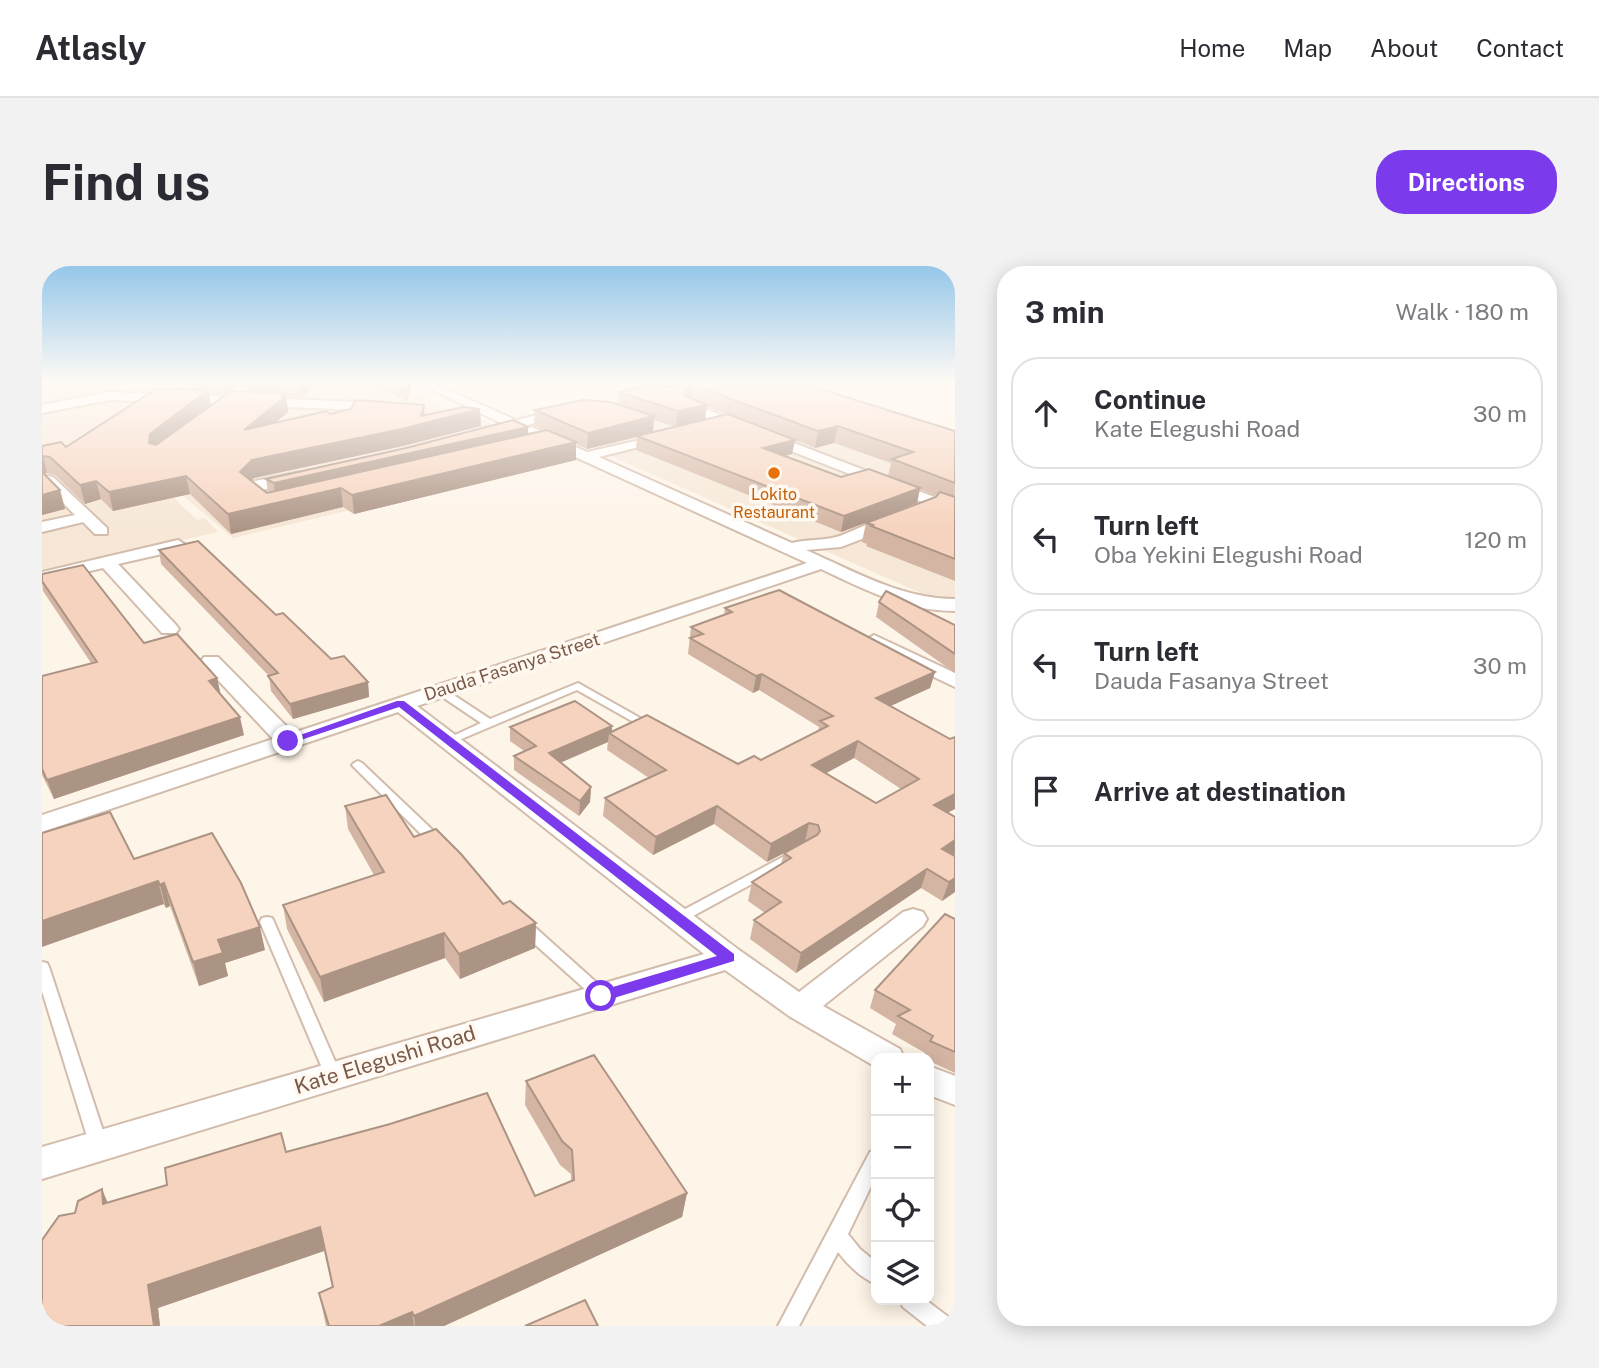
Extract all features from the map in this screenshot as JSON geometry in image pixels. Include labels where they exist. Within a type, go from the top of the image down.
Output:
[{"type":"street","points":[[479,435],[489,432]]},
{"type":"street","points":[[531,432],[899,598],[929,605],[955,605]]},
{"type":"street","points":[[587,456],[680,433],[678,432]]},
{"type":"street","points":[[749,432],[955,510]]},
{"type":"street","points":[[522,446],[548,440]]},
{"type":"street","points":[[290,499],[269,504],[252,490],[260,484],[313,473]]},
{"type":"street","points":[[48,480],[101,531]]},
{"type":"street","points":[[790,549],[812,543],[835,543],[925,510],[928,500]]},
{"type":"street","points":[[42,527],[86,517]]},
{"type":"street","points":[[42,577],[177,545]]},
{"type":"street","points":[[107,562],[169,629]]},
{"type":"street","name":"Dauda Fasanya Street","points":[[42,823],[823,563]]},
{"type":"street","points":[[761,585],[786,597]]},
{"type":"street","points":[[858,633],[955,681]]},
{"type":"street","points":[[211,661],[288,741]]},
{"type":"street","points":[[400,703],[729,958],[800,1008],[879,1053]]},
{"type":"street","points":[[800,1008],[913,919]]},
{"type":"street","name":"Kate Elegushi Road","points":[[42,1163],[729,958]]},
{"type":"street","points":[[934,1082],[955,1091]]},
{"type":"lane","points":[[449,741],[578,686],[663,734]]},
{"type":"lane","points":[[439,691],[489,723]]},
{"type":"lane","points":[[358,765],[453,857]]},
{"type":"lane","points":[[677,919],[806,848]]},
{"type":"lane","points":[[509,913],[601,996]]},
{"type":"lane","points":[[267,922],[334,1075]]},
{"type":"lane","points":[[42,967],[99,1146]]},
{"type":"lane","points":[[788,1326],[871,1167]]},
{"type":"lane","points":[[837,1235],[853,1256],[871,1270]]},
{"type":"lane","points":[[917,1305],[944,1326]]},
{"type":"shaded area","points":[[42,432],[511,432],[569,458],[233,538],[163,479],[155,480],[197,520],[205,518],[218,532],[42,572]]},
{"type":"shaded area","points":[[557,432],[886,432],[955,451],[955,597],[923,594]]},
{"type":"building","points":[[89,432],[152,432],[149,443],[156,445],[173,432],[385,432],[252,460],[240,472],[267,493],[536,432],[553,432],[576,442],[352,495],[341,488],[228,514],[186,476],[109,492],[96,481],[80,485],[50,457],[42,456],[42,446],[61,442],[66,447]]},
{"type":"building","points":[[465,432],[503,432],[274,483],[266,479]]},
{"type":"building","points":[[652,432],[776,432],[795,440],[763,448],[841,477],[869,469],[920,488],[844,516],[637,436]]},
{"type":"building","points":[[857,432],[955,432],[955,483],[892,459],[913,452]]},
{"type":"building","points":[[42,472],[60,490],[42,495]]},
{"type":"building","points":[[940,492],[955,497],[955,559],[866,523],[936,497]]},
{"type":"building","points":[[198,541],[276,615],[283,613],[331,659],[344,656],[368,682],[290,704],[268,676],[278,673],[159,550]]},
{"type":"building","points":[[83,565],[144,643],[177,634],[217,678],[209,681],[240,717],[47,780],[42,769],[42,676],[97,662],[42,581],[42,574]]},
{"type":"building","points":[[779,590],[935,672],[876,698],[950,739],[955,737],[955,794],[934,805],[955,817],[955,840],[942,849],[955,856],[955,878],[949,882],[927,869],[801,953],[754,920],[781,902],[752,882],[791,858],[784,853],[817,835],[820,831],[818,825],[809,823],[771,844],[717,806],[656,837],[605,798],[666,770],[609,733],[647,715],[738,764],[754,756],[761,760],[828,726],[820,721],[833,716],[762,674],[756,676],[690,638],[703,634],[691,627],[732,612],[725,608]],"holes":[[[858,741],[919,779],[876,803],[812,765]]]},
{"type":"building","points":[[886,591],[955,625],[955,654],[879,602]]},
{"type":"building","points":[[575,701],[612,726],[549,753],[591,787],[580,801],[514,756],[536,746],[510,727]]},
{"type":"building","points":[[386,795],[414,837],[436,829],[503,904],[510,901],[536,923],[459,954],[444,933],[320,977],[283,905],[384,872],[345,806]]},
{"type":"building","points":[[110,812],[134,859],[212,833],[241,883],[260,927],[218,940],[223,953],[193,962],[164,883],[160,885],[158,881],[42,921],[42,833]]},
{"type":"building","points":[[945,914],[955,919],[955,1052],[930,1041],[933,1036],[898,1016],[910,1010],[875,990]]},
{"type":"building","points":[[594,1055],[687,1193],[414,1316],[412,1312],[379,1326],[329,1326],[319,1293],[333,1287],[320,1227],[148,1285],[154,1326],[42,1326],[42,1240],[59,1216],[75,1213],[78,1201],[102,1189],[103,1204],[167,1185],[165,1168],[281,1133],[286,1152],[390,1124],[487,1093],[535,1196],[574,1180],[572,1150],[562,1141],[526,1081]]},
{"type":"building","points":[[585,1300],[598,1326],[525,1326]]},
{"type":"place","name":"Lokito Restaurant","points":[[774,473]]},
{"type":"route","points":[[288,741],[400,703],[729,958],[601,996]]}]
